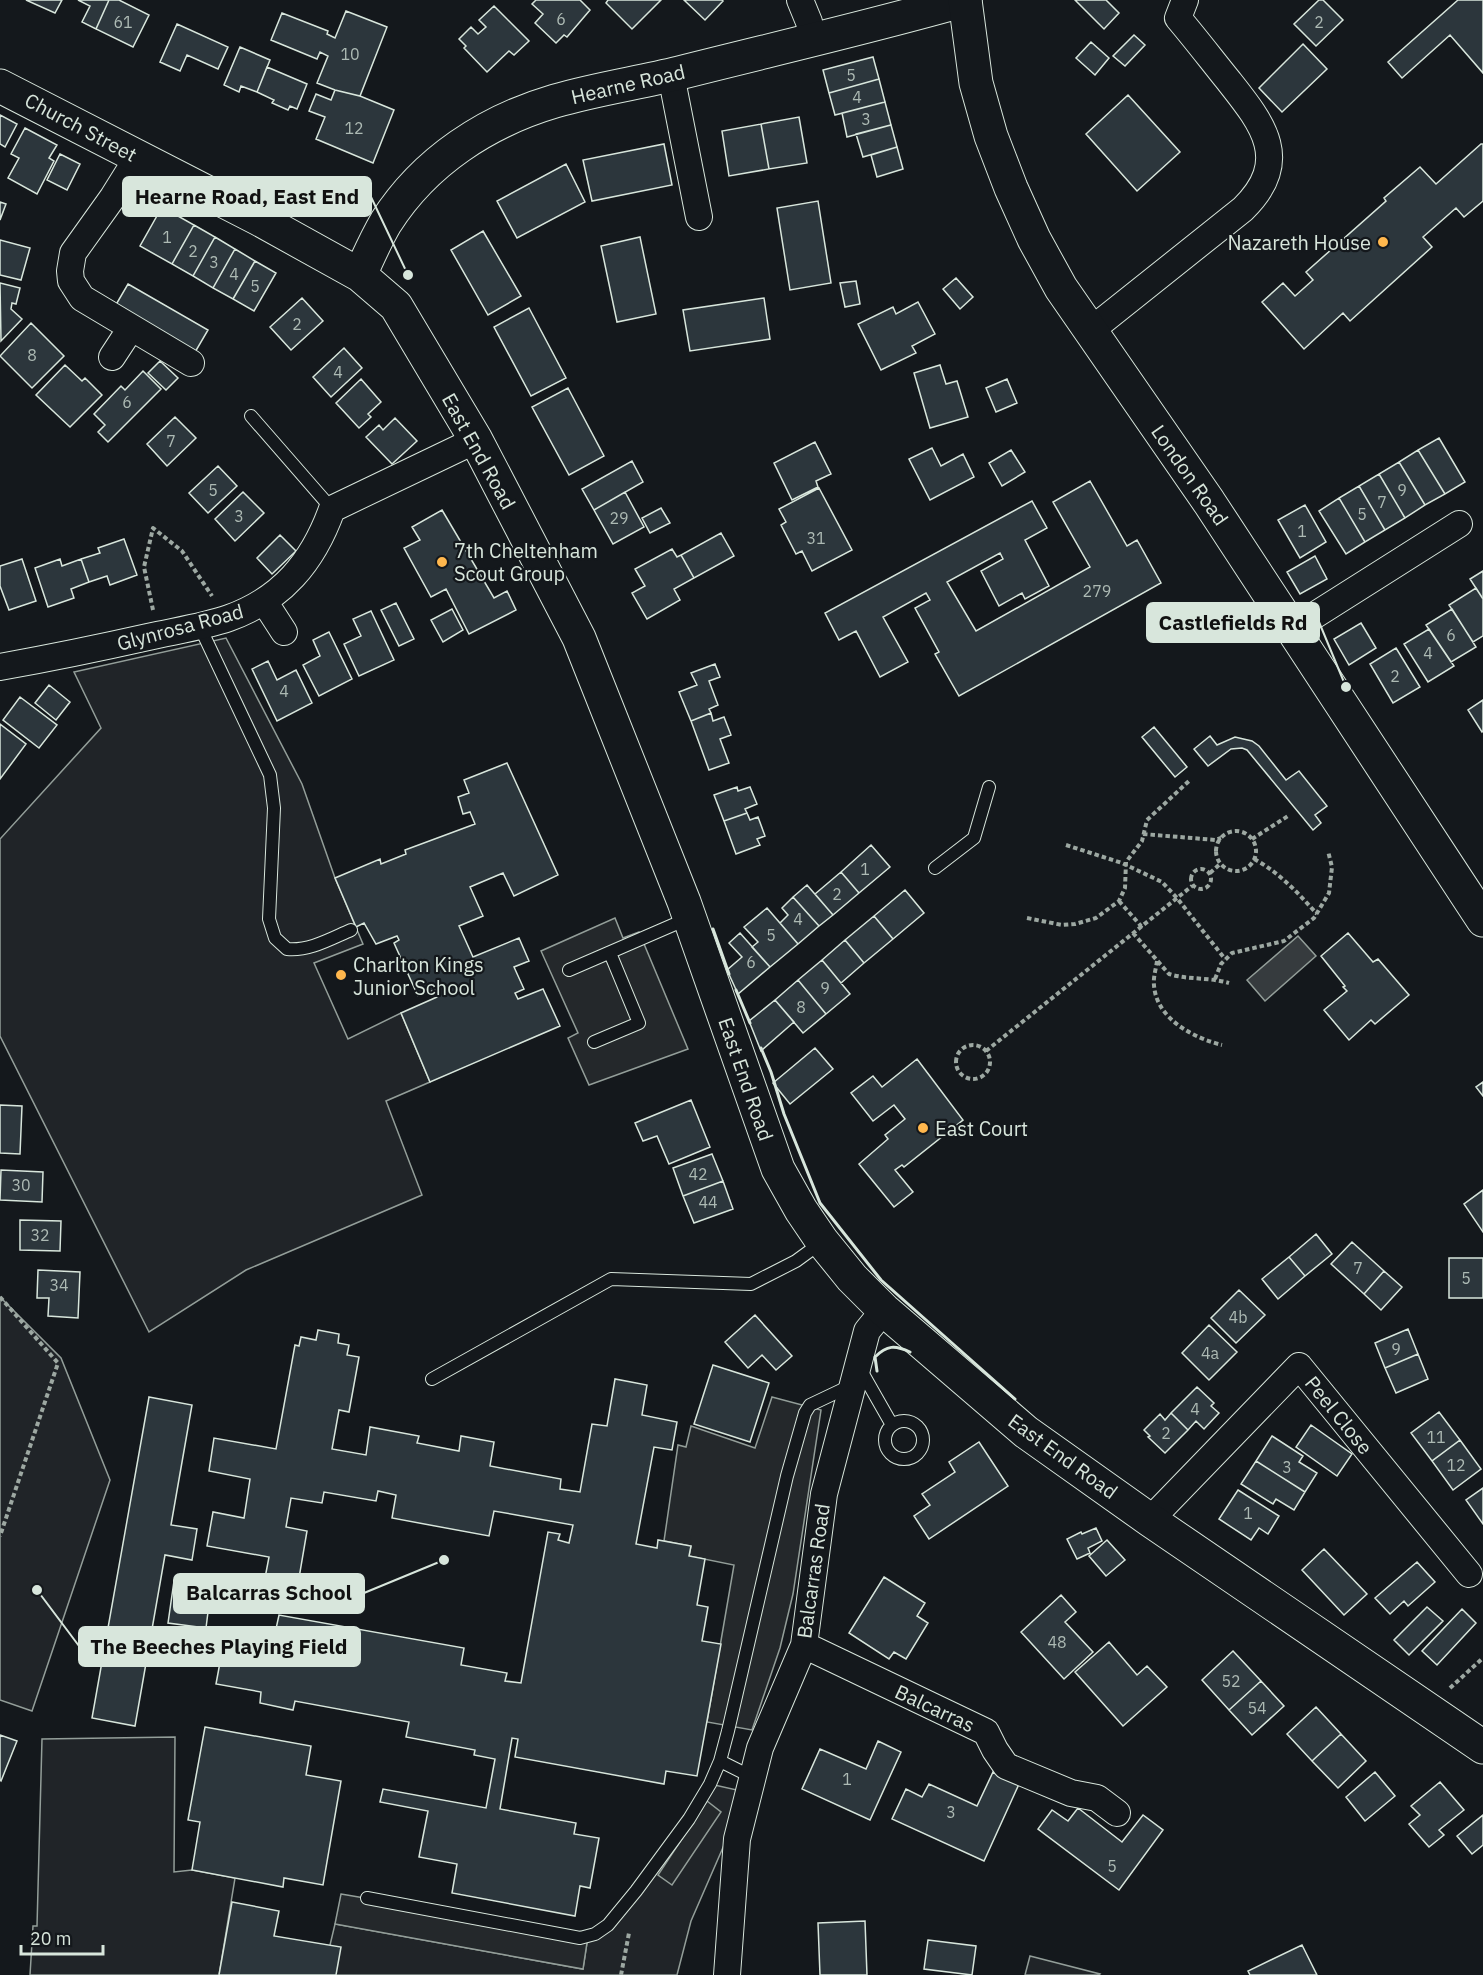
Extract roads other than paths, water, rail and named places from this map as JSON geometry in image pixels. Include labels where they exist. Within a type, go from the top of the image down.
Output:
[{"type":"main road","name":"Hearne Road","points":[[360,275],[387,222],[423,176],[471,137],[508,117],[558,100],[671,75],[965,0]]},
{"type":"main road","name":"London Road","points":[[965,0],[976,83],[991,136],[1034,239],[1061,288],[1202,492],[1483,920]]},
{"type":"main road","name":"Church Street","points":[[0,86],[259,219]]},
{"type":"main road","name":"East End Road","points":[[259,219],[360,275],[396,306],[476,440],[579,638],[689,918],[778,1169],[822,1241],[852,1278],[884,1310],[1026,1432],[1150,1520],[1483,1747]]},
{"type":"street","points":[[800,0],[813,39]]},
{"type":"street","points":[[1090,331],[1243,209],[1253,199],[1266,175],[1268,147],[1261,123],[1178,18],[1185,0]]},
{"type":"street","points":[[671,75],[699,217]]},
{"type":"street","points":[[138,157],[73,253],[70,271],[76,290],[82,298],[191,363]]},
{"type":"street","points":[[112,357],[131,328]]},
{"type":"street","points":[[332,509],[476,440]]},
{"type":"street","name":"Glynrosa Road","points":[[0,667],[66,655],[227,619],[264,601],[299,571],[318,542],[332,509]]},
{"type":"street","points":[[1293,629],[1459,524]]},
{"type":"street","points":[[264,601],[284,632]]},
{"type":"street","name":"Balcarras Road","points":[[728,1975],[737,1839],[760,1748],[804,1645],[824,1494],[867,1331],[884,1310]]},
{"type":"street","name":"Peel Close","points":[[1150,1520],[1299,1366],[1473,1577]]},
{"type":"street","name":"Balcarras","points":[[804,1645],[986,1732],[1006,1766],[1071,1793],[1097,1798],[1117,1813]]},
{"type":"lane","points":[[252,416],[332,509]]},
{"type":"lane","points":[[199,625],[270,775],[274,808],[269,919],[275,938],[287,949],[299,950],[351,930]]},
{"type":"lane","points":[[935,868],[974,838],[989,787]]},
{"type":"lane","points":[[568,970],[689,918]]},
{"type":"lane","points":[[594,1042],[639,1023],[609,953]]},
{"type":"lane","points":[[432,1379],[611,1279],[751,1284],[796,1261],[822,1241]]},
{"type":"lane","points":[[368,1898],[580,1938],[596,1935],[608,1925],[689,1819],[711,1784],[720,1761],[787,1476],[805,1413],[810,1405],[856,1376],[892,1425]]},
{"type":"lane","points":[[720,1761],[752,1777]]},
{"type":"place","name":"Nazareth House","points":[[1383,242]]},
{"type":"place","name":"Hearne Road, East End","points":[[408,275]]},
{"type":"place","name":"7th Cheltenham Scout Group","points":[[442,562]]},
{"type":"place","name":"Castlefields Rd","points":[[1346,687]]},
{"type":"place","name":"Charlton Kings Junior School","points":[[341,975]]},
{"type":"place","name":"East Court","points":[[923,1128]]},
{"type":"place","name":"Balcarras School","points":[[444,1560]]},
{"type":"place","name":"The Beeches Playing Field","points":[[37,1590]]}]
